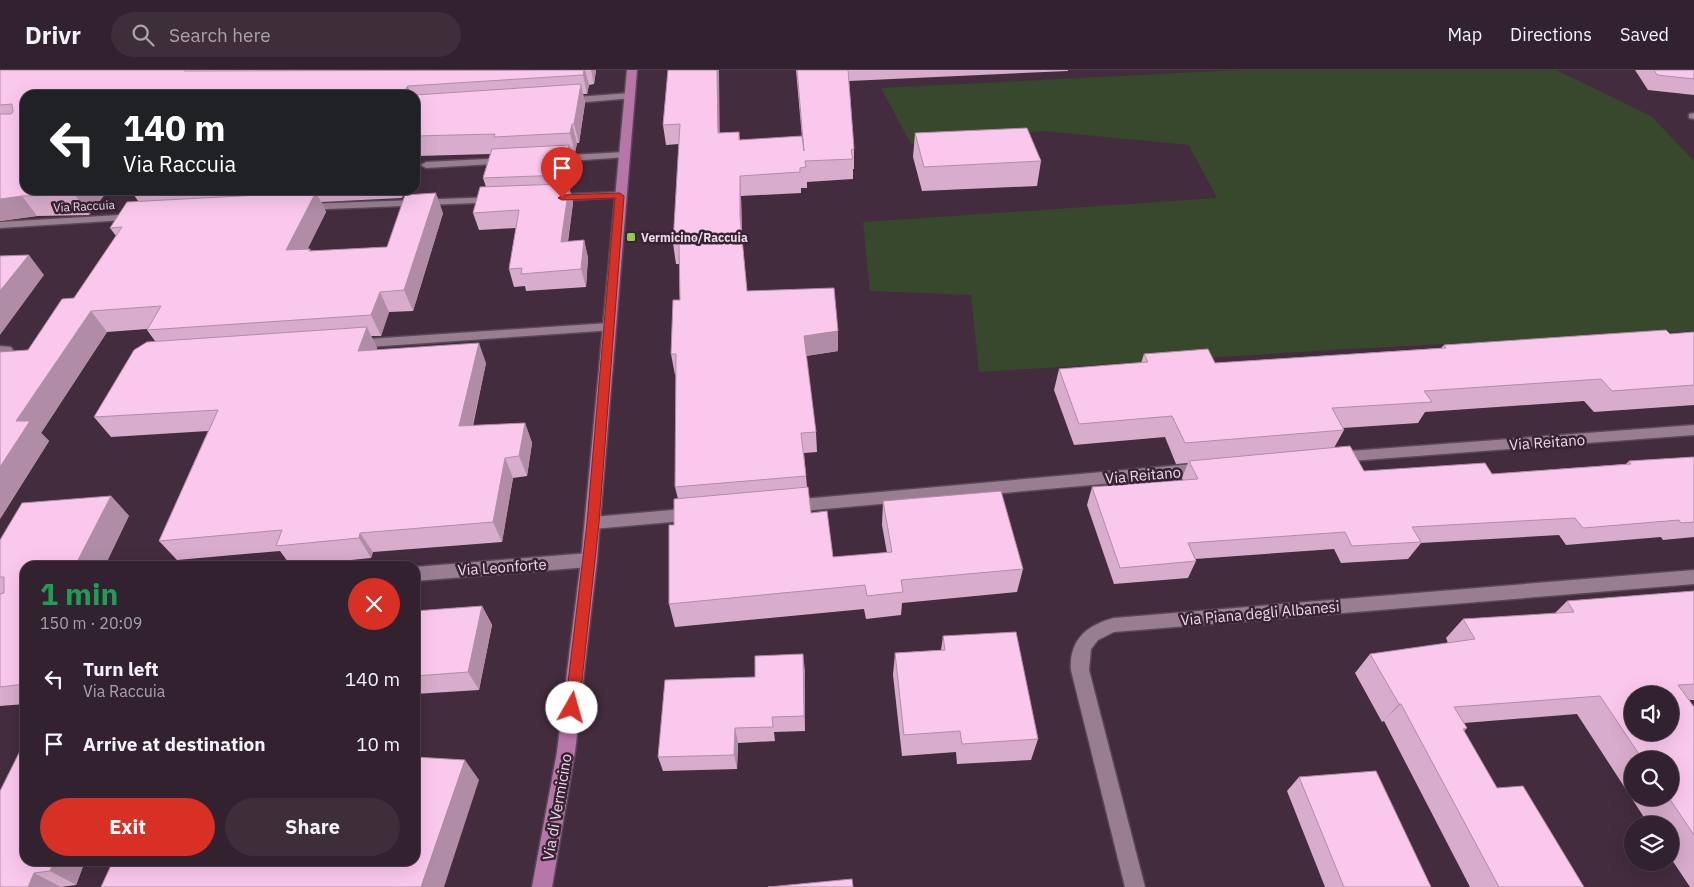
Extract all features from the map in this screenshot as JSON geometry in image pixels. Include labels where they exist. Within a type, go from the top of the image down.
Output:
[{"type":"main road","name":"Via di Vermicino","points":[[542,887],[556,818],[570,731],[589,560],[632,70]]},
{"type":"street","points":[[550,102],[630,96]]},
{"type":"street","points":[[544,159],[624,155]]},
{"type":"street","points":[[426,165],[515,160]]},
{"type":"street","points":[[541,198],[620,196]]},
{"type":"street","points":[[294,208],[511,200]]},
{"type":"street","name":"Via Raccuia","points":[[0,225],[147,216]]},
{"type":"street","points":[[345,344],[609,327]]},
{"type":"street","name":"Via Reitano","points":[[1320,459],[1694,430]]},
{"type":"street","name":"Via Reitano","points":[[772,507],[1220,468]]},
{"type":"street","points":[[593,523],[712,513]]},
{"type":"street","name":"Via Leonforte","points":[[420,574],[589,560]]},
{"type":"street","name":"Via Piana degli Albanesi","points":[[1135,887],[1078,662],[1082,645],[1096,631],[1114,625],[1694,576]]},
{"type":"green space","points":[[1240,70],[1556,70],[1651,116],[1694,161],[1694,331],[1332,350],[979,372],[971,295],[870,291],[863,222],[1217,198],[1189,145],[1044,131],[911,144],[881,88]]},
{"type":"building","points":[[0,70],[584,70],[583,75],[408,86],[407,90],[20,90],[20,195],[75,195],[22,196],[0,199],[0,114],[11,114],[13,112],[12,104],[0,105]]},
{"type":"building","points":[[668,70],[717,70],[718,133],[739,132],[739,140],[802,136],[804,151],[797,70],[848,70],[854,149],[851,150],[853,159],[805,161],[806,167],[800,168],[800,172],[740,176],[740,217],[747,291],[834,288],[838,331],[804,336],[816,432],[801,433],[806,476],[675,487],[676,354],[671,354],[673,300],[680,300],[679,243],[673,243],[680,124],[663,125]]},
{"type":"building","points":[[1654,70],[1694,70],[1694,79],[1657,75]]},
{"type":"building","points":[[581,84],[574,124],[572,124],[570,133],[494,137],[495,134],[420,136],[420,95]]},
{"type":"building","points":[[1027,128],[1041,161],[924,167],[915,133]]},
{"type":"building","points":[[569,145],[563,175],[483,178],[492,149]]},
{"type":"building","points":[[562,184],[561,187],[569,186],[561,242],[584,240],[581,269],[521,274],[522,268],[509,269],[519,210],[473,213],[480,187]]},
{"type":"building","points":[[436,193],[404,290],[380,292],[371,315],[147,330],[161,306],[91,311],[16,421],[30,421],[0,467],[0,352],[28,350],[62,299],[74,298],[122,227],[110,228],[127,202],[259,195],[314,195],[286,250],[310,249],[309,251],[387,247],[405,195]]},
{"type":"building","points":[[29,255],[0,291],[0,256]]},
{"type":"building","points":[[367,327],[358,351],[479,343],[459,426],[525,423],[519,456],[505,458],[493,522],[360,533],[359,538],[276,546],[282,530],[159,541],[218,410],[94,417],[134,350],[147,342]]},
{"type":"building","points":[[1666,330],[1670,334],[1694,332],[1694,385],[1612,391],[1601,379],[1424,391],[1432,402],[1332,408],[1344,430],[1185,443],[1172,416],[1079,424],[1059,369],[1148,362],[1144,354],[1208,349],[1215,363],[1446,348],[1444,345]]},
{"type":"building","points":[[1350,446],[1364,471],[1485,463],[1492,474],[1631,464],[1629,461],[1694,457],[1694,522],[1681,523],[1679,520],[1583,528],[1575,518],[1412,527],[1421,542],[1352,546],[1345,532],[1188,543],[1196,561],[1120,568],[1092,487],[1198,479],[1189,461]]},
{"type":"building","points":[[808,487],[811,513],[827,511],[833,557],[892,552],[883,501],[1001,491],[1023,569],[901,580],[903,592],[867,596],[865,585],[669,604],[669,525],[674,525],[674,499]]},
{"type":"building","points":[[111,496],[78,561],[20,561],[20,685],[0,687],[0,594],[4,593],[4,577],[0,577],[0,540],[22,503]]},
{"type":"building","points":[[1694,591],[1694,684],[1679,686],[1624,686],[1624,732],[1600,696],[1454,707],[1467,728],[1463,729],[1497,788],[1523,786],[1584,887],[1499,887],[1401,704],[1399,704],[1370,654],[1475,639],[1463,619],[1574,612],[1567,601]]},
{"type":"building","points":[[482,606],[468,672],[420,676],[420,611]]},
{"type":"building","points":[[1016,632],[1038,739],[962,744],[960,731],[904,735],[895,653],[945,650],[943,636]]},
{"type":"building","points":[[803,654],[804,716],[772,717],[773,727],[735,728],[734,755],[658,757],[665,680],[755,677],[755,656]]},
{"type":"building","points":[[1679,686],[1694,707],[1694,835],[1674,806],[1679,806],[1679,751],[1637,751],[1630,741],[1679,741]]},
{"type":"building","points":[[20,751],[20,866],[52,866],[50,871],[34,873],[28,887],[0,887],[0,791]]},
{"type":"building","points":[[420,757],[465,760],[421,887],[101,887],[111,866],[420,866]]},
{"type":"building","points":[[1376,771],[1431,887],[1344,887],[1299,777]]},
{"type":"building","points":[[852,879],[853,887],[768,887]]},
{"type":"place","name":"Vermicino/Raccuia","points":[[631,237]]},
{"type":"route","points":[[562,198],[620,196],[593,523],[572,708]]}]
